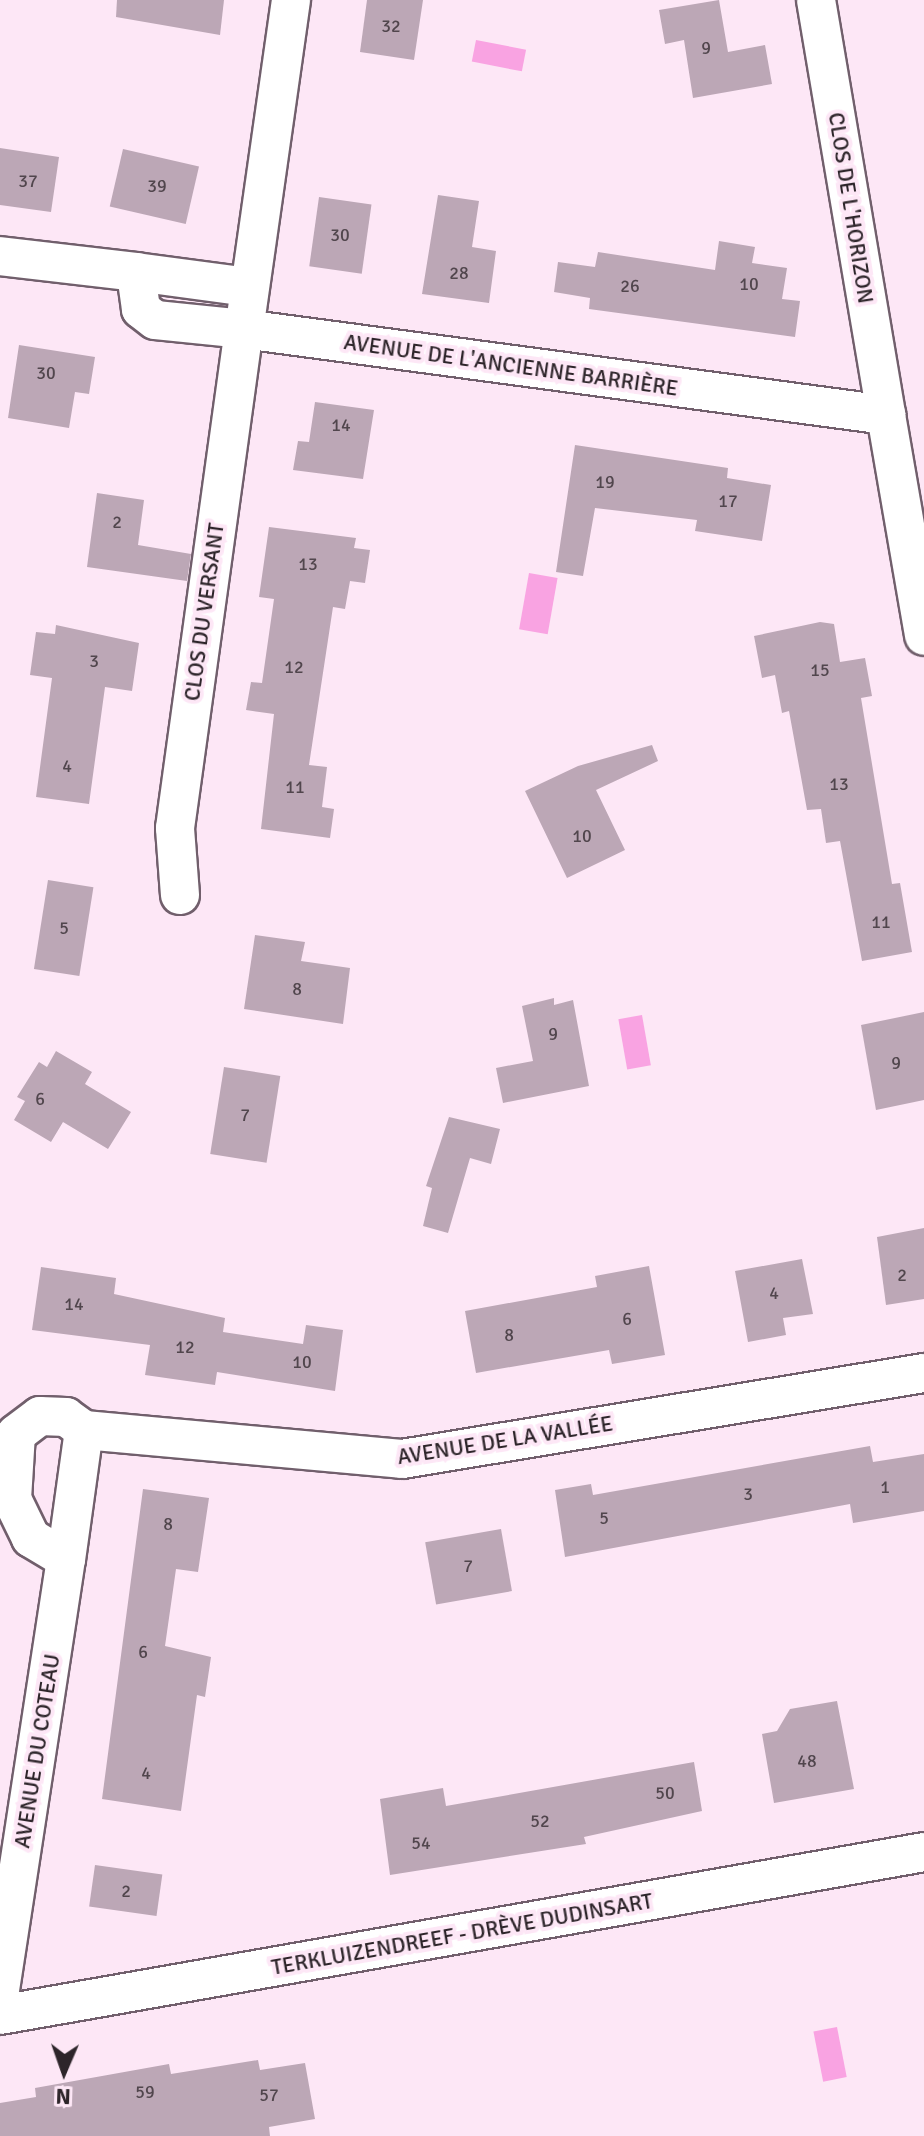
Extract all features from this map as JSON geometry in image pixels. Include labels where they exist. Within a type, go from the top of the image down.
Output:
[{"type":"street","points":[[136,272],[141,309],[155,320],[244,329],[291,0]]},
{"type":"street","name":"CLOS DE L'HORIZON","points":[[816,0],[886,415]]},
{"type":"street","points":[[0,256],[249,287]]},
{"type":"street","name":"AVENUE DE L'ANCIENNE BARRIÈRE","points":[[244,329],[886,415]]},
{"type":"street","name":"CLOS DU VERSANT","points":[[180,895],[175,828],[244,329]]},
{"type":"street","points":[[886,415],[924,636]]},
{"type":"street","name":"AVENUE DE LA VALLÉE","points":[[84,1430],[402,1459],[924,1373]]},
{"type":"street","points":[[66,1559],[31,1538],[6,1498],[16,1434],[40,1416],[66,1417],[84,1430]]},
{"type":"street","name":"AVENUE DU COTEAU","points":[[0,1990],[84,1430]]},
{"type":"street","name":"TERKLUIZENDREEF - DRÈVE DUDINSART","points":[[0,2015],[924,1852]]},
{"type":"shaded area","points":[[476,40],[526,50],[522,71],[472,62]]},
{"type":"shaded area","points":[[529,573],[558,578],[548,634],[519,629]]},
{"type":"shaded area","points":[[642,1015],[651,1065],[627,1069],[618,1019]]},
{"type":"shaded area","points":[[837,2027],[847,2077],[823,2082],[813,2032]]},
{"type":"building","points":[[117,0],[224,0],[220,35],[116,17]]},
{"type":"building","points":[[367,0],[423,0],[414,60],[360,52]]},
{"type":"building","points":[[719,0],[728,52],[765,45],[772,84],[693,98],[684,40],[665,44],[659,10]]},
{"type":"building","points":[[0,148],[59,157],[51,212],[0,205]]},
{"type":"building","points":[[123,149],[199,167],[186,224],[110,206]]},
{"type":"building","points":[[438,195],[479,201],[472,247],[496,251],[489,303],[422,294]]},
{"type":"building","points":[[319,197],[371,204],[362,274],[309,266]]},
{"type":"building","points":[[719,241],[755,247],[752,263],[787,268],[782,299],[800,301],[795,337],[589,309],[590,298],[554,292],[558,262],[595,267],[598,252],[715,270]]},
{"type":"building","points":[[19,345],[95,357],[89,394],[75,392],[69,428],[8,418]]},
{"type":"building","points":[[315,402],[374,410],[363,479],[293,470],[298,441],[309,442]]},
{"type":"building","points":[[575,445],[728,468],[727,478],[771,485],[762,541],[695,531],[697,520],[595,508],[583,576],[556,572]]},
{"type":"building","points":[[97,493],[144,500],[138,545],[191,554],[187,581],[87,567]]},
{"type":"building","points":[[269,527],[356,538],[354,548],[370,550],[365,583],[350,581],[345,609],[333,607],[309,765],[327,767],[322,807],[334,809],[330,838],[261,829],[274,714],[246,710],[251,682],[262,683],[274,599],[259,597]]},
{"type":"building","points":[[820,622],[834,624],[840,662],[865,658],[872,696],[861,698],[892,884],[900,883],[912,952],[862,961],[840,841],[826,843],[821,809],[807,810],[789,711],[782,713],[775,675],[762,678],[754,636]]},
{"type":"building","points":[[56,625],[139,643],[132,691],[105,687],[89,804],[36,797],[52,678],[30,675],[36,632],[55,634]]},
{"type":"building","points":[[652,745],[658,761],[596,790],[625,850],[567,878],[525,791],[578,766]]},
{"type":"building","points":[[48,880],[93,887],[79,976],[34,969]]},
{"type":"building","points":[[255,935],[305,942],[301,961],[350,968],[343,1024],[244,1009]]},
{"type":"building","points":[[554,998],[554,1005],[573,1000],[589,1086],[503,1103],[496,1068],[533,1061],[522,1006]]},
{"type":"building","points":[[924,1012],[924,1100],[876,1110],[861,1025]]},
{"type":"building","points":[[56,1051],[92,1072],[85,1084],[131,1112],[108,1149],[63,1122],[51,1142],[14,1120],[25,1101],[17,1097],[39,1062],[47,1067]]},
{"type":"building","points":[[224,1067],[280,1076],[267,1163],[210,1154]]},
{"type":"building","points":[[449,1117],[500,1129],[491,1164],[470,1158],[448,1233],[423,1226],[432,1188],[426,1186]]},
{"type":"building","points":[[924,1228],[924,1299],[886,1305],[877,1237]]},
{"type":"building","points":[[802,1259],[813,1314],[783,1318],[786,1335],[748,1342],[735,1271]]},
{"type":"building","points":[[649,1266],[665,1355],[612,1364],[609,1350],[476,1373],[465,1311],[597,1287],[595,1276]]},
{"type":"building","points":[[41,1267],[116,1278],[114,1294],[225,1318],[223,1332],[303,1344],[306,1325],[343,1330],[335,1391],[217,1372],[215,1385],[145,1375],[150,1345],[32,1330]]},
{"type":"building","points":[[870,1446],[873,1462],[924,1454],[924,1511],[853,1523],[850,1504],[565,1557],[555,1490],[591,1484],[593,1495]]},
{"type":"building","points":[[143,1489],[209,1498],[198,1572],[176,1569],[165,1646],[211,1657],[205,1697],[197,1695],[181,1811],[102,1799]]},
{"type":"building","points":[[501,1529],[512,1591],[436,1604],[425,1542]]},
{"type":"building","points":[[837,1701],[854,1789],[774,1803],[762,1734],[777,1731],[790,1709]]},
{"type":"building","points":[[694,1762],[702,1811],[584,1837],[586,1844],[390,1875],[380,1799],[443,1788],[446,1806]]},
{"type":"building","points":[[95,1865],[162,1874],[156,1916],[89,1907]]},
{"type":"building","points":[[258,2060],[260,2070],[305,2063],[315,2119],[269,2127],[270,2136],[0,2136],[0,2103],[36,2097],[35,2088],[169,2064],[171,2074]]}]
